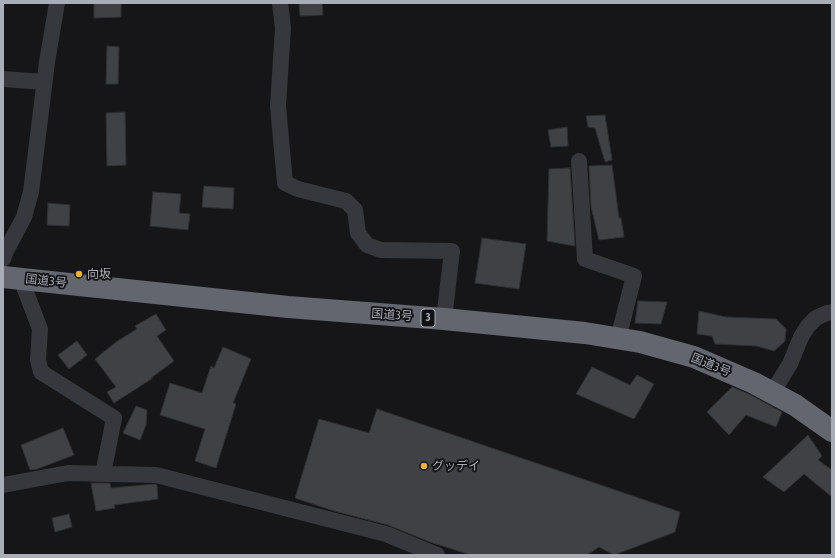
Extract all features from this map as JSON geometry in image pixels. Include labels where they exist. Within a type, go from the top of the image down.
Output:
[{"type":"highway","name":"国道3号","points":[[12,278],[288,307],[444,319],[585,333],[640,342],[694,357],[754,383],[795,405],[832,431]]},
{"type":"street","points":[[3,259],[24,217],[31,192],[44,82],[57,3]]},
{"type":"street","points":[[280,3],[283,28],[278,106],[285,183],[298,189],[346,202],[356,210],[358,233],[367,245],[381,250],[452,251],[444,319]]},
{"type":"street","points":[[3,79],[44,82]]},
{"type":"street","points":[[579,161],[585,258],[634,276],[618,339]]},
{"type":"street","points":[[12,278],[40,329],[38,360],[41,372],[114,418],[103,474]]},
{"type":"street","points":[[772,393],[790,364],[801,337],[808,326],[816,318],[832,312]]},
{"type":"street","points":[[3,485],[68,472],[156,475],[386,534],[437,555]]},
{"type":"building","points":[[94,3],[121,3],[121,17],[94,18]]},
{"type":"building","points":[[299,3],[322,3],[323,15],[300,16]]},
{"type":"building","points":[[107,46],[119,47],[118,84],[106,84]]},
{"type":"building","points":[[125,112],[126,165],[107,166],[106,113]]},
{"type":"building","points":[[605,115],[612,160],[605,162],[595,128],[588,127],[586,116]]},
{"type":"building","points":[[567,127],[568,146],[551,147],[548,130]]},
{"type":"building","points":[[612,165],[619,218],[621,218],[624,237],[599,240],[591,207],[589,166]]},
{"type":"building","points":[[570,168],[575,246],[547,241],[549,169]]},
{"type":"building","points":[[204,186],[234,188],[233,209],[202,207]]},
{"type":"building","points":[[153,192],[181,194],[179,213],[190,214],[188,230],[150,226]]},
{"type":"building","points":[[48,203],[70,205],[69,226],[47,225]]},
{"type":"building","points":[[482,238],[526,244],[519,289],[475,283]]},
{"type":"building","points":[[638,301],[667,302],[661,324],[635,323]]},
{"type":"building","points":[[699,311],[726,317],[776,319],[786,329],[785,341],[774,351],[757,346],[715,344],[712,336],[697,334]]},
{"type":"building","points":[[156,314],[166,330],[157,336],[174,361],[151,378],[153,378],[114,403],[107,392],[116,387],[95,359],[116,342],[137,329],[135,326]]},
{"type":"building","points":[[77,341],[87,355],[69,369],[58,355]]},
{"type":"building","points":[[223,347],[251,359],[233,403],[236,404],[216,468],[195,461],[205,429],[160,415],[170,383],[202,393],[211,366],[214,368]]},
{"type":"building","points":[[592,367],[630,385],[637,375],[654,384],[634,419],[576,394]]},
{"type":"building","points":[[732,387],[749,394],[782,412],[776,427],[746,415],[729,435],[707,412]]},
{"type":"building","points":[[136,406],[147,410],[146,425],[140,440],[123,433]]},
{"type":"building","name":"グッデイ","points":[[377,409],[680,512],[675,532],[614,555],[599,547],[587,555],[471,555],[430,542],[388,525],[334,511],[295,498],[319,419],[369,433]]},
{"type":"building","points":[[63,428],[74,455],[37,469],[30,470],[21,445]]},
{"type":"building","points":[[808,435],[822,456],[818,460],[832,470],[832,497],[804,474],[784,492],[763,477]]},
{"type":"building","points":[[91,483],[110,483],[111,488],[155,484],[157,485],[158,499],[114,505],[115,508],[96,511]]},
{"type":"building","points":[[69,514],[72,527],[55,532],[52,518]]},
{"type":"place","name":"向坂","points":[[79,274]]},
{"type":"place","name":"グッデイ","points":[[424,466]]}]
